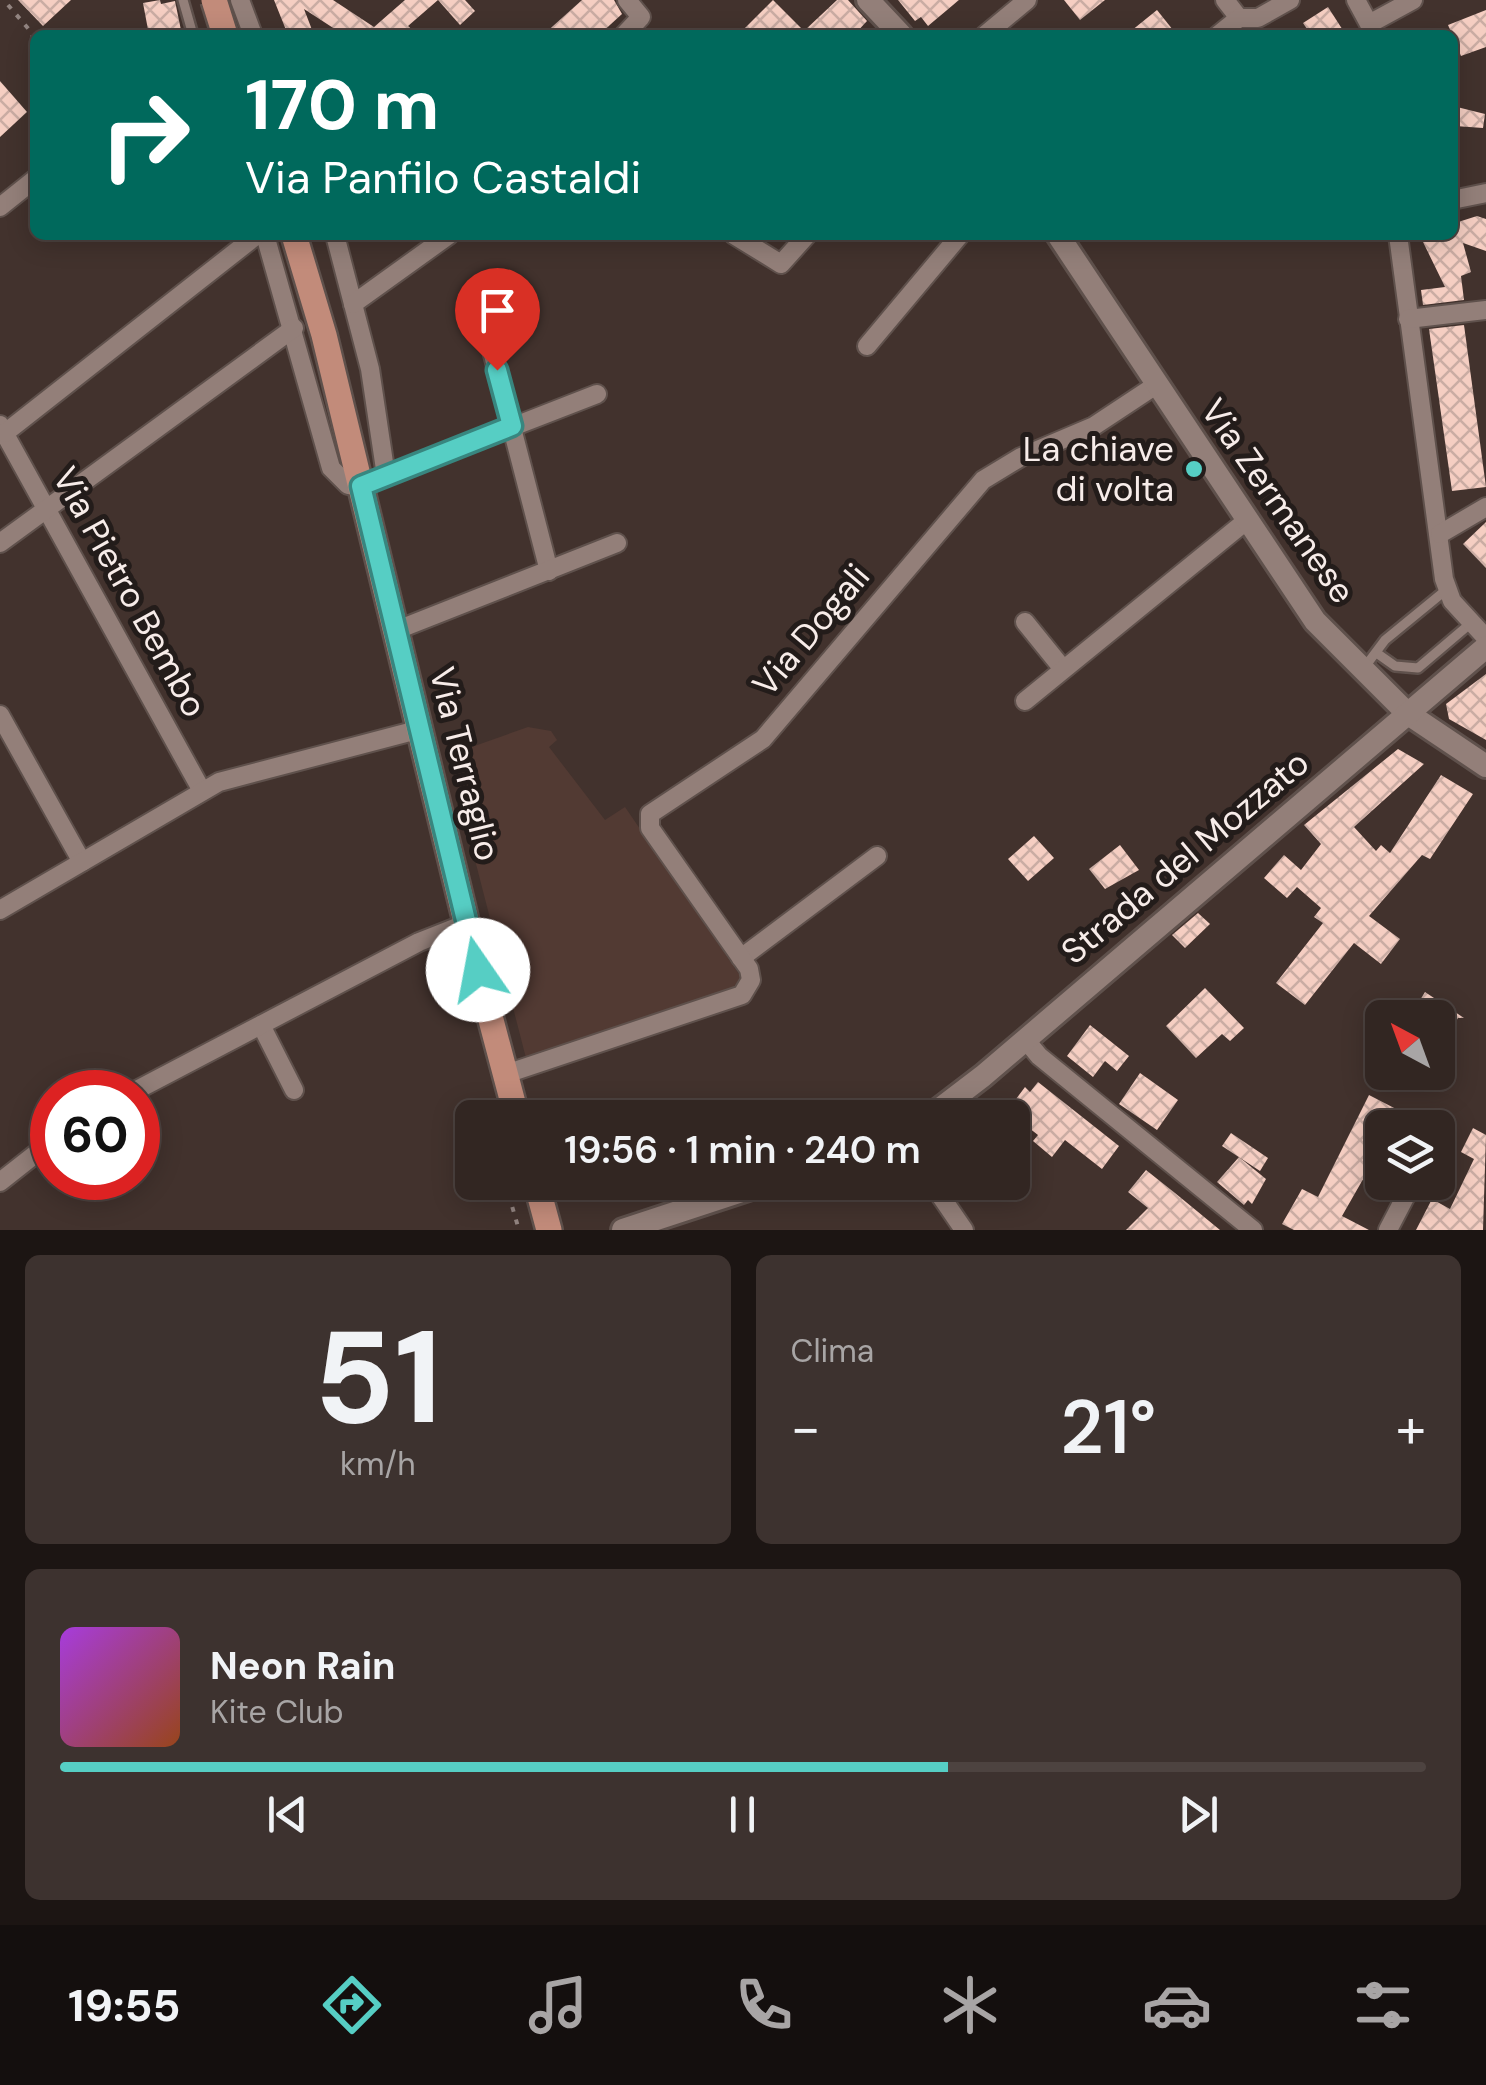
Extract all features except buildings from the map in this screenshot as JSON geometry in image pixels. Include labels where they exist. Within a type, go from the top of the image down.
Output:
[{"type":"main road","points":[[214,0],[223,30]]},
{"type":"main road","name":"Via Terraglio","points":[[295,240],[358,475],[513,1100]]},
{"type":"main road","points":[[541,1200],[550,1230]]},
{"type":"street","points":[[627,0],[641,17],[629,30]]},
{"type":"street","points":[[868,0],[895,30]]},
{"type":"street","points":[[990,30],[1027,0]]},
{"type":"street","points":[[1224,0],[1239,18]]},
{"type":"street","points":[[1224,30],[1239,18],[1258,18],[1290,0]]},
{"type":"street","points":[[1356,0],[1370,30],[1413,0]]},
{"type":"street","points":[[221,30],[242,7],[252,30]]},
{"type":"street","points":[[0,207],[30,182]]},
{"type":"street","points":[[1458,199],[1486,193]]},
{"type":"street","points":[[2,429],[250,240]]},
{"type":"street","points":[[267,240],[331,468],[348,485],[358,475],[386,476],[597,394]]},
{"type":"street","points":[[336,240],[370,368],[386,476]]},
{"type":"street","points":[[353,304],[442,240]]},
{"type":"street","points":[[742,240],[781,264],[803,240]]},
{"type":"street","points":[[867,346],[956,240]]},
{"type":"street","name":"Via Zermanese","points":[[1061,240],[1306,608],[1370,662],[1407,713],[1486,766]]},
{"type":"street","points":[[1399,240],[1446,590],[1486,638]]},
{"type":"street","points":[[1408,319],[1486,310]]},
{"type":"street","points":[[0,543],[294,328]]},
{"type":"street","points":[[490,343],[549,570]]},
{"type":"street","name":"Via Dogali","points":[[742,958],[650,828],[650,814],[762,739],[982,480],[1021,457],[1094,426],[1156,385]]},
{"type":"street","name":"Via Pietro Bembo","points":[[2,429],[202,791]]},
{"type":"street","points":[[1440,534],[1486,507]]},
{"type":"street","points":[[1024,701],[1246,521]]},
{"type":"street","points":[[397,630],[617,543]]},
{"type":"street","points":[[1026,622],[1063,669]]},
{"type":"street","name":"Strada del Mozzato","points":[[950,1100],[1486,648]]},
{"type":"street","points":[[2,725],[82,862]]},
{"type":"street","points":[[0,910],[202,791],[237,775],[422,729]]},
{"type":"street","points":[[506,1074],[733,1000],[751,980],[742,958],[877,856]]},
{"type":"street","points":[[160,1077],[437,933],[467,923]]},
{"type":"street","points":[[261,1025],[294,1090]]},
{"type":"street","points":[[1025,1039],[1039,1056],[1253,1230]]},
{"type":"street","points":[[0,1182],[30,1158]]},
{"type":"street","points":[[623,1230],[715,1200]]},
{"type":"street","points":[[943,1200],[964,1230]]},
{"type":"street","points":[[1388,1230],[1404,1200]]},
{"type":"lane","points":[[183,0],[192,30]]},
{"type":"lane","points":[[1446,590],[1385,640],[1370,662],[1418,668],[1471,623]]},
{"type":"path","points":[[8,4],[30,31]]},
{"type":"path","points":[[510,1200],[519,1230]]},
{"type":"shaded area","points":[[528,727],[551,731],[557,740],[549,747],[605,820],[625,807],[741,977],[730,992],[526,1058],[458,794],[465,781],[474,778],[466,749]]},
{"type":"place","name":"La chiave di volta","points":[[1194,469]]},
{"type":"route","points":[[478,970],[361,486],[512,426],[497,370]]}]
